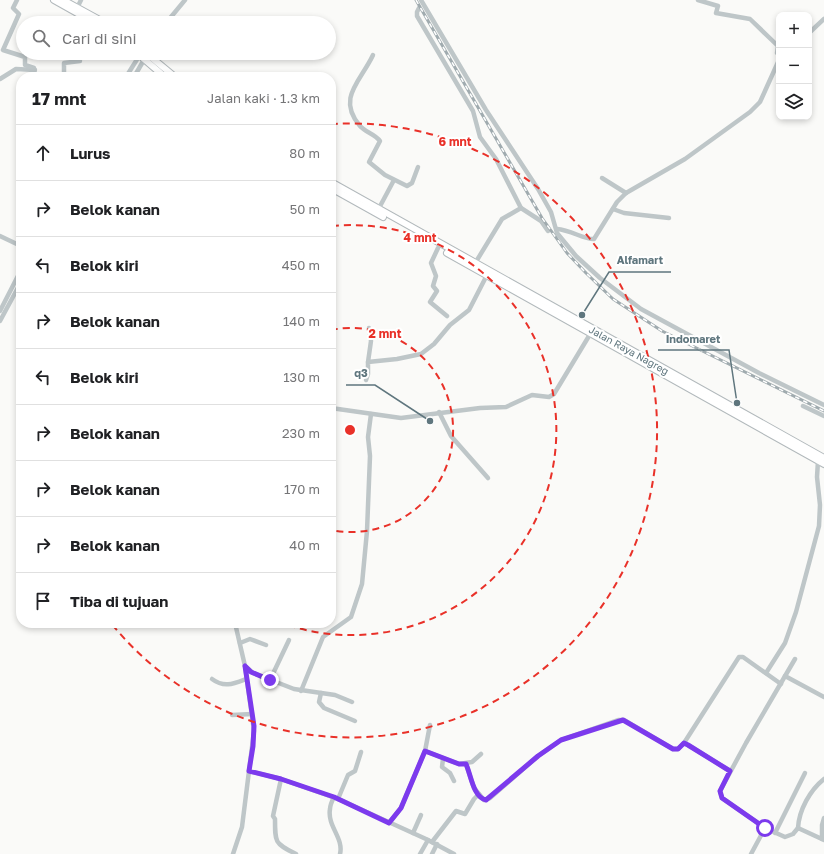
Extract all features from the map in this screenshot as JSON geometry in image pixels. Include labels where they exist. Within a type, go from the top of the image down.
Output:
[{"type":"highway","points":[[54,0],[83,16]]},
{"type":"highway","points":[[63,0],[92,16]]},
{"type":"highway","points":[[149,60],[160,72]]},
{"type":"highway","points":[[151,60],[168,72]]},
{"type":"highway","name":"Jalan Raya Nagreg","points":[[336,185],[474,265],[822,461]]},
{"type":"highway","name":"Jalan Raya Nagreg","points":[[336,191],[438,248],[474,265],[487,275],[592,332]]},
{"type":"street","points":[[17,0],[13,8],[19,12],[18,16]]},
{"type":"street","points":[[77,8],[81,0]]},
{"type":"street","points":[[172,16],[185,0]]},
{"type":"street","points":[[698,0],[718,6],[716,13],[750,19],[778,46],[778,48]]},
{"type":"street","points":[[548,231],[541,221],[521,208],[496,159],[480,137],[473,111],[417,16],[416,12],[422,5],[486,110],[538,189],[551,212],[557,233],[576,256],[600,278],[641,310],[759,373],[824,405]]},
{"type":"street","points":[[812,30],[824,19]]},
{"type":"street","points":[[16,21],[3,51],[16,55]]},
{"type":"street","points":[[373,56],[352,91],[349,105],[360,126],[379,140],[380,144],[369,162],[394,181],[410,186],[418,166]]},
{"type":"street","points":[[25,60],[25,66],[32,67],[35,70]]},
{"type":"street","points":[[130,72],[139,60]]},
{"type":"street","points":[[136,72],[141,60]]},
{"type":"street","points":[[64,72],[64,63],[80,61]]},
{"type":"street","points":[[557,229],[570,231],[589,239],[594,239],[612,209],[626,193],[685,159],[750,112],[760,102],[776,66]]},
{"type":"street","points":[[0,79],[16,69],[35,70]]},
{"type":"street","points":[[602,178],[626,193]]},
{"type":"street","points":[[378,210],[394,181]]},
{"type":"street","points":[[474,265],[502,219],[521,208]]},
{"type":"street","points":[[612,209],[624,214],[669,218]]},
{"type":"street","points":[[0,236],[16,244]]},
{"type":"street","points":[[438,248],[431,263],[436,276],[433,286],[437,291],[430,301],[447,316]]},
{"type":"street","points":[[368,362],[397,360],[421,354],[434,344],[448,327],[469,310],[487,275]]},
{"type":"street","points":[[0,311],[16,280]]},
{"type":"street","points":[[0,321],[16,291]]},
{"type":"street","points":[[366,380],[368,374],[371,341],[368,328]]},
{"type":"street","points":[[336,409],[401,418],[439,412],[506,407],[532,395],[553,396],[592,332]]},
{"type":"street","points":[[803,406],[824,416]]},
{"type":"street","points":[[439,412],[451,436],[488,478]]},
{"type":"street","points":[[336,628],[351,617],[362,584],[367,529],[370,456],[368,437],[371,414]]},
{"type":"street","points":[[766,673],[785,643],[796,612],[819,526],[820,505],[817,477],[822,461]]},
{"type":"street","points":[[234,854],[241,831],[254,738],[245,666],[236,628]]},
{"type":"street","points":[[301,691],[323,637],[336,628]]},
{"type":"street","points":[[240,643],[250,639],[266,645]]},
{"type":"street","points":[[270,680],[289,640]]},
{"type":"street","points":[[466,764],[474,788],[484,800],[490,798],[538,756],[561,740],[618,720],[624,720],[673,749],[678,749],[684,743],[738,658],[742,657],[781,684]]},
{"type":"street","points":[[795,659],[720,791],[722,798],[765,828],[781,837],[788,837],[798,828],[801,815],[812,791],[824,779]]},
{"type":"street","points":[[245,666],[251,672],[301,691],[321,693],[352,702]]},
{"type":"street","points":[[785,676],[824,697]]},
{"type":"street","points":[[212,679],[224,685],[231,685],[246,679]]},
{"type":"street","points":[[321,693],[319,702],[324,708],[355,721]]},
{"type":"street","points":[[232,715],[252,714]]},
{"type":"street","points":[[389,823],[401,808],[425,751],[430,725]]},
{"type":"street","points":[[684,743],[730,771]]},
{"type":"street","points":[[425,751],[459,764],[472,762],[481,754]]},
{"type":"street","points":[[340,854],[341,843],[336,835],[330,814],[336,798],[348,775],[355,771],[361,752]]},
{"type":"street","points":[[443,758],[442,767],[450,772],[454,780]]},
{"type":"street","points":[[249,771],[281,779],[336,798],[438,844],[447,852],[454,854]]},
{"type":"street","points":[[775,833],[805,773]]},
{"type":"street","points":[[281,779],[273,816],[275,819],[274,836],[279,845],[296,854]]},
{"type":"street","points":[[420,854],[456,811],[465,814],[474,799],[479,794]]},
{"type":"street","points":[[413,833],[421,815]]},
{"type":"street","points":[[798,828],[823,839],[822,825],[824,818]]},
{"type":"street","points":[[751,854],[765,828]]},
{"type":"street","points":[[432,854],[438,844]]},
{"type":"railway","points":[[416,0],[542,218],[567,253],[586,273],[613,299],[662,331],[824,411]]},
{"type":"place","name":"Alfamart","points":[[582,315]]},
{"type":"place","name":"Indomaret","points":[[737,403]]},
{"type":"place","name":"q3","points":[[430,421]]},
{"type":"route","points":[[270,680],[251,672],[245,666],[254,726],[253,746],[249,771],[281,779],[334,797],[389,823],[401,808],[419,761],[425,751],[446,760],[459,764],[466,764],[474,788],[484,800],[486,800],[538,756],[561,740],[618,720],[624,720],[673,749],[679,749],[684,743],[730,771],[720,791],[720,796],[765,828]]}]
